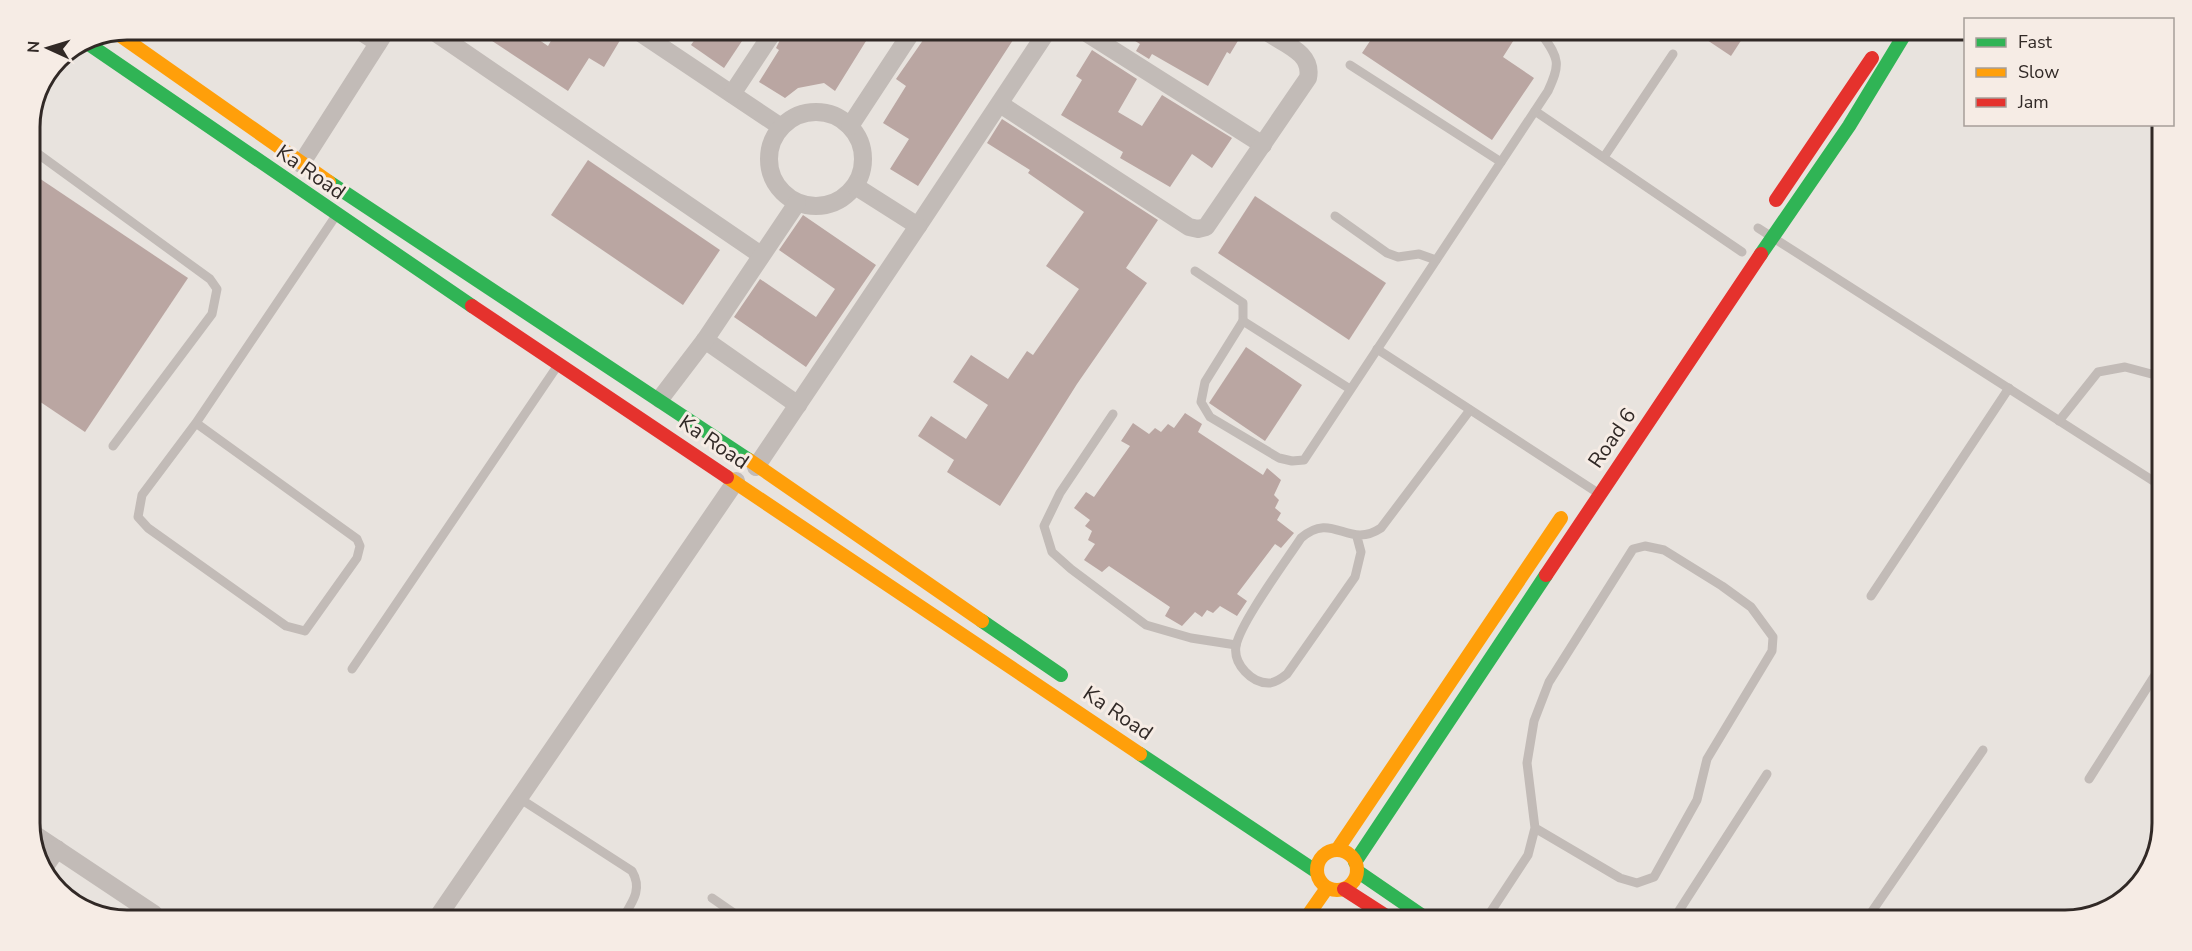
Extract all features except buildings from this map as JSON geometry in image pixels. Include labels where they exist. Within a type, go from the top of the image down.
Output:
[{"type":"main road","name":"Ka Road","points":[[127,40],[301,164],[660,399],[1070,681]]},
{"type":"main road","points":[[1738,257],[1830,117],[1884,40]]},
{"type":"main road","name":"Road 6","points":[[1356,867],[1600,494],[1849,126],[1901,40]]},
{"type":"main road","name":"Ka Road","points":[[93,47],[336,216],[736,481],[1317,872]]},
{"type":"main road","points":[[1377,910],[1344,889],[1327,888],[1318,878],[1317,872],[1325,851],[1581,489]]},
{"type":"main road","points":[[1325,851],[1349,854],[1356,867],[1415,910]]},
{"type":"main road","points":[[1344,889],[1352,884],[1356,867]]},
{"type":"main road","points":[[1312,910],[1327,888]]},
{"type":"street","points":[[301,164],[380,40]]},
{"type":"street","points":[[447,40],[761,255]]},
{"type":"street","points":[[653,40],[781,127]]},
{"type":"street","points":[[732,94],[768,40]]},
{"type":"street","points":[[850,126],[905,40]]},
{"type":"street","points":[[756,467],[1041,40]]},
{"type":"street","points":[[1097,40],[1263,145]]},
{"type":"street","points":[[1000,104],[1189,227],[1198,229],[1211,223],[1308,78],[1310,71],[1305,57],[1279,40]]},
{"type":"street","points":[[816,112],[838,116],[850,126],[863,151],[864,165],[855,186],[841,200],[827,206],[811,207],[797,203],[784,194],[775,183],[770,169],[771,147],[781,127],[794,117],[816,112]]},
{"type":"street","points":[[855,186],[918,226]]},
{"type":"street","points":[[660,399],[705,340],[797,203]]},
{"type":"street","points":[[705,340],[798,405]]},
{"type":"street","points":[[442,910],[736,481]]},
{"type":"street","points":[[42,839],[148,910]]},
{"type":"street","points":[[49,861],[57,849]]},
{"type":"lane","points":[[1195,271],[1243,303],[1243,321],[1205,382],[1201,402],[1210,417],[1279,458],[1292,461],[1304,460],[1535,111],[1558,70],[1556,54],[1546,40]]},
{"type":"lane","points":[[1604,157],[1673,54]]},
{"type":"lane","points":[[1350,65],[1501,162]]},
{"type":"lane","points":[[1535,111],[1604,157],[1738,257]]},
{"type":"lane","points":[[41,156],[210,279],[218,289],[212,314],[113,446]]},
{"type":"lane","points":[[196,423],[357,539],[360,546],[357,558],[305,631],[296,631],[286,626],[148,528],[138,517],[142,495],[196,423],[336,216]]},
{"type":"lane","points":[[1335,216],[1387,253],[1398,256],[1419,254],[1436,260]]},
{"type":"lane","points":[[1764,219],[1772,237],[2152,480]]},
{"type":"lane","points":[[1243,321],[1350,389]]},
{"type":"lane","points":[[1377,349],[1470,410],[1581,489],[1600,494]]},
{"type":"lane","points":[[352,669],[559,364]]},
{"type":"lane","points":[[2059,421],[2098,372],[2126,367],[2151,374]]},
{"type":"lane","points":[[1871,597],[2009,388]]},
{"type":"lane","points":[[1357,537],[1361,552],[1355,577],[1287,674],[1271,683],[1260,681],[1241,668],[1235,656],[1240,633],[1301,538],[1310,530],[1321,527],[1334,528],[1357,537],[1372,534],[1390,518],[1470,410]]},
{"type":"lane","points":[[1113,414],[1060,493],[1044,525],[1052,552],[1146,625],[1191,639],[1236,645]]},
{"type":"lane","points":[[1492,910],[1528,855],[1535,828],[1527,763],[1534,721],[1549,682],[1634,549],[1646,546],[1664,550],[1751,607],[1773,637],[1772,651],[1707,759],[1697,800],[1654,877],[1637,882],[1620,878],[1535,828]]},
{"type":"lane","points":[[2089,779],[2152,680]]},
{"type":"lane","points":[[1873,910],[1983,750]]},
{"type":"lane","points":[[1679,910],[1767,774]]},
{"type":"lane","points":[[519,798],[632,871],[637,880],[638,890],[627,910]]},
{"type":"lane","points":[[712,898],[729,910]]},
{"type":"traffic: fast","points":[[1761,254],[1849,126],[1901,40]]},
{"type":"traffic: fast","points":[[93,47],[472,306]]},
{"type":"traffic: fast","points":[[329,182],[749,460]]},
{"type":"traffic: fast","points":[[1355,862],[1546,575]]},
{"type":"traffic: fast","points":[[982,621],[1061,675]]},
{"type":"traffic: fast","points":[[1140,754],[1317,872]]},
{"type":"traffic: fast","points":[[1357,871],[1414,910]]},
{"type":"traffic: slow","points":[[127,40],[329,182]]},
{"type":"traffic: slow","points":[[749,460],[982,621]]},
{"type":"traffic: slow","points":[[727,477],[1140,754]]},
{"type":"traffic: slow","points":[[1337,850],[1561,518]]},
{"type":"traffic: slow","points":[[1337,850],[1351,856],[1357,870],[1351,884],[1337,890],[1323,884],[1317,870],[1323,856],[1337,850]]},
{"type":"traffic: slow","points":[[1312,910],[1327,888]]},
{"type":"traffic: jam","points":[[1776,200],[1872,58]]},
{"type":"traffic: jam","points":[[1546,575],[1761,254]]},
{"type":"traffic: jam","points":[[472,306],[727,477]]},
{"type":"traffic: jam","points":[[1344,889],[1377,910]]}]
